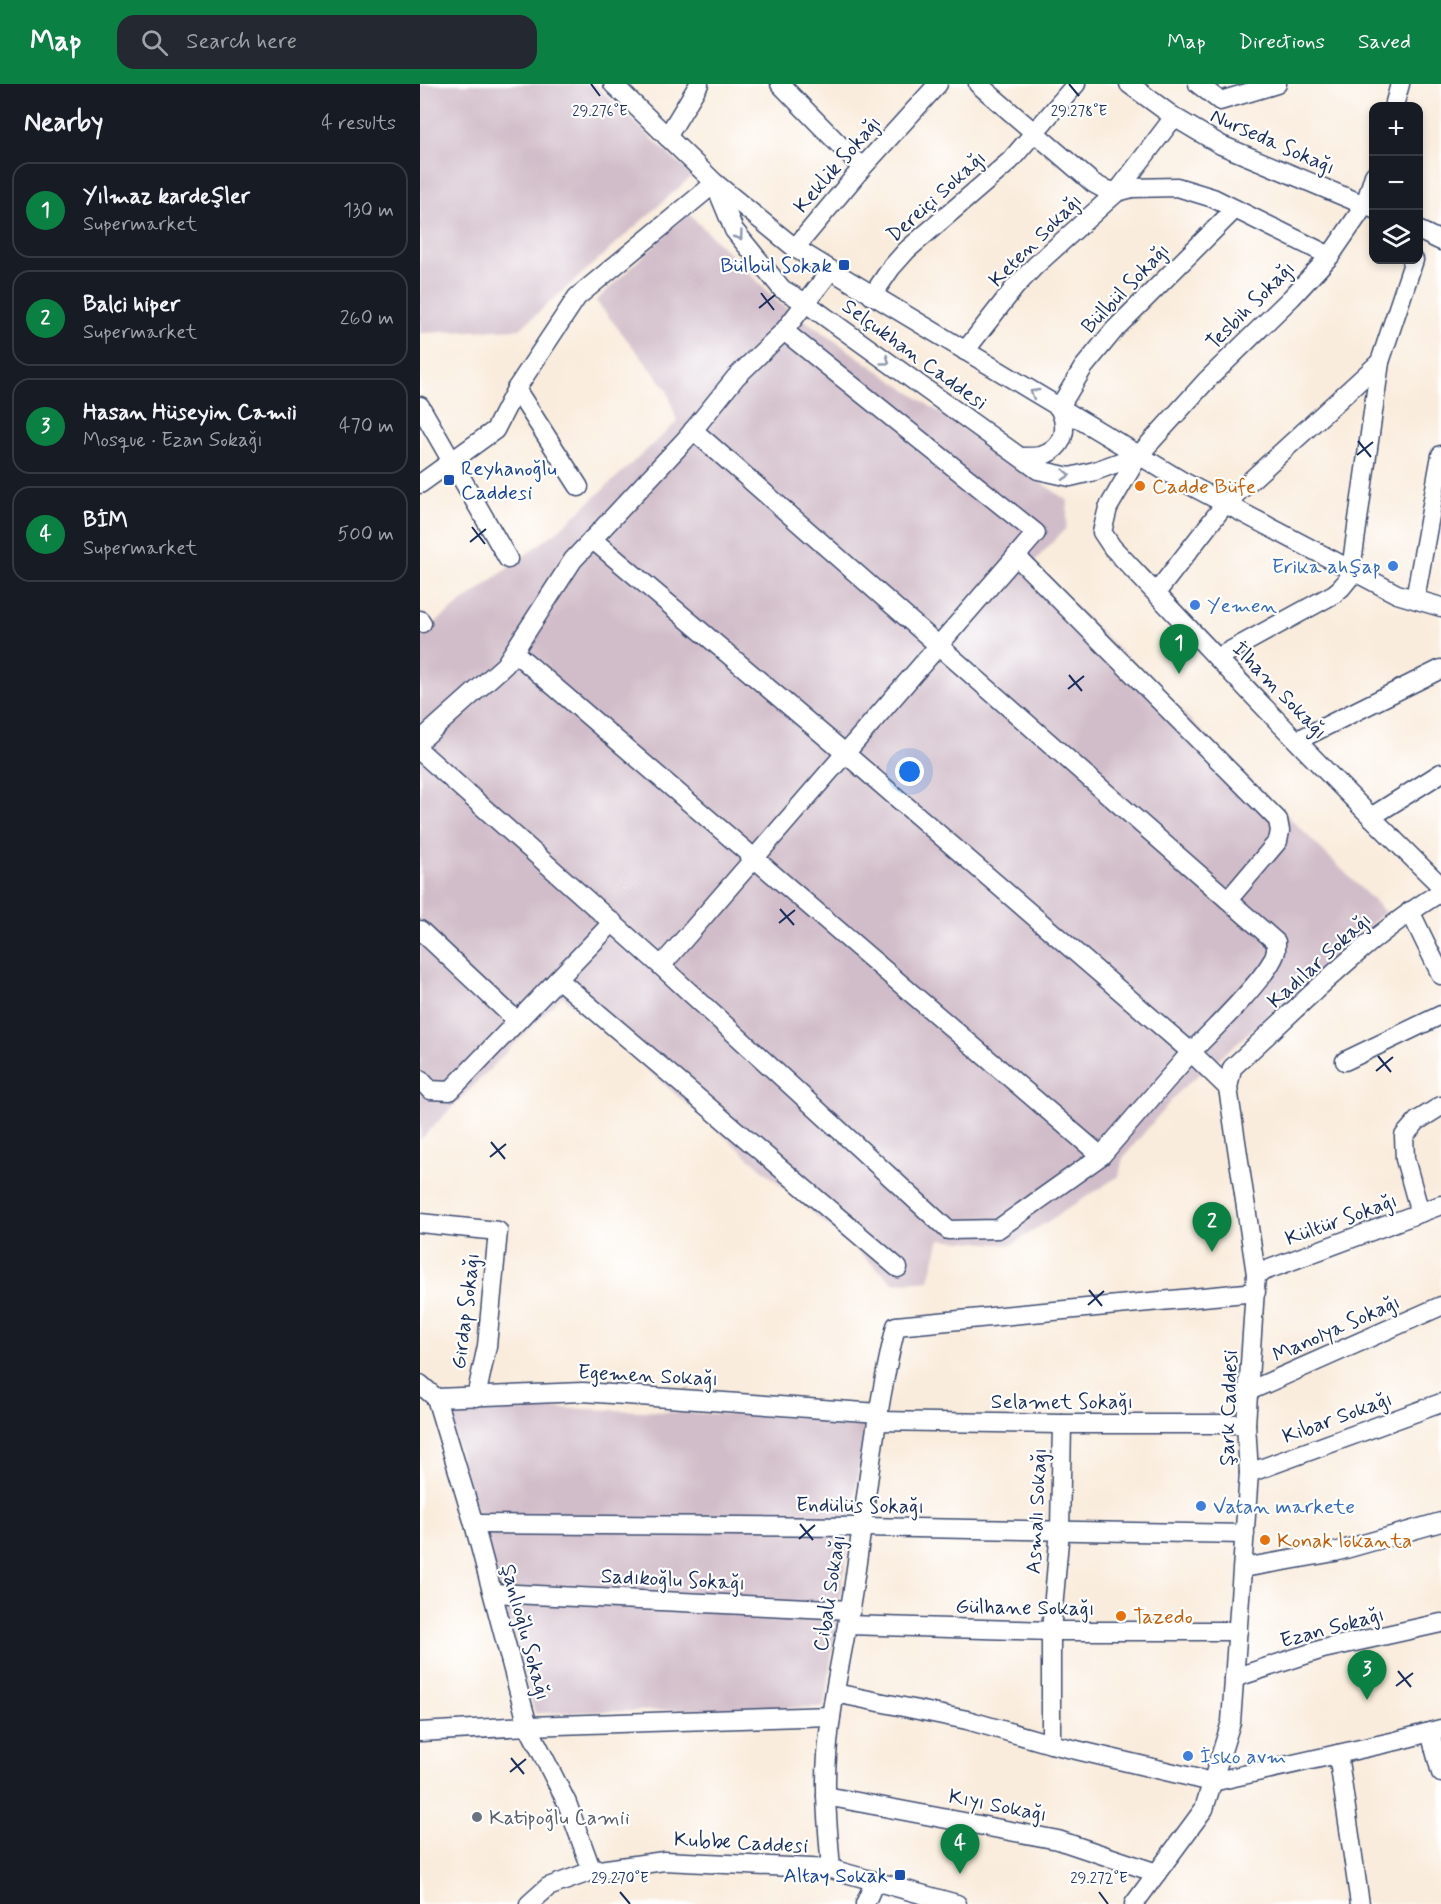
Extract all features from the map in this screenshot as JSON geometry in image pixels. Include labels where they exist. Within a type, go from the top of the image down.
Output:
[{"type":"street","name":"Selçukhan Caddesi","points":[[613,84],[715,183],[795,248],[1182,481],[1397,594],[1441,607]]},
{"type":"street","points":[[667,137],[699,84]]},
{"type":"street","points":[[780,84],[862,168]]},
{"type":"street","name":"Keklik Sokağı","points":[[795,248],[862,168],[938,84]]},
{"type":"street","points":[[978,84],[1093,183],[1104,189],[1117,192],[1132,188],[1177,188],[1213,198],[1330,256]]},
{"type":"street","name":"Dereiçi Sokağı","points":[[872,296],[891,268],[907,250],[999,171],[1022,148],[1076,84]]},
{"type":"street","name":"Nurseda Sokağı","points":[[1129,84],[1174,117],[1221,145],[1369,207]]},
{"type":"street","points":[[1198,84],[1220,101],[1277,84]]},
{"type":"street","points":[[1395,102],[1400,84]]},
{"type":"street","name":"Keten Sokağı","points":[[965,351],[1015,287],[1035,266],[1117,192],[1174,117]]},
{"type":"street","name":"Selçukhan Caddesi","points":[[715,183],[734,230],[782,289],[806,303],[1038,470],[1070,477],[1095,471],[1139,455]]},
{"type":"street","points":[[420,484],[495,430],[516,389],[577,297],[715,183]]},
{"type":"street","name":"Tesbih Sokağı","points":[[1139,455],[1206,381],[1292,297],[1330,256],[1369,207]]},
{"type":"street","name":"Bülbül Sokağı","points":[[1059,408],[1083,368],[1115,329],[1235,209]]},
{"type":"street","points":[[1423,237],[1441,241]]},
{"type":"street","points":[[1217,658],[1334,594],[1347,582],[1352,572],[1380,362],[1413,264]]},
{"type":"street","points":[[420,741],[505,665],[573,560],[693,430],[736,377],[784,331],[831,270]]},
{"type":"street","points":[[661,966],[755,860],[1036,532],[784,331]]},
{"type":"street","points":[[1156,593],[1225,504],[1380,362]]},
{"type":"street","points":[[516,389],[579,487]]},
{"type":"street","points":[[420,406],[508,559]]},
{"type":"street","points":[[1021,457],[1040,456],[1056,447],[1065,431],[1065,420],[1059,408]]},
{"type":"street","points":[[420,751],[613,922],[948,1230],[998,1229],[1101,1156],[1191,1052],[1269,967],[1276,952],[1276,942],[693,430]]},
{"type":"street","name":"İlham Sokağı","points":[[1139,455],[1108,508],[1102,532],[1112,547],[1371,817],[1441,886]]},
{"type":"street","points":[[1415,599],[1441,455]]},
{"type":"street","points":[[592,539],[846,754],[1191,1052],[1228,1088]]},
{"type":"street","points":[[1016,556],[1278,820],[1280,831],[1278,841],[1228,900]]},
{"type":"street","points":[[514,652],[1101,1156]]},
{"type":"street","points":[[1298,740],[1441,669]]},
{"type":"street","points":[[1371,817],[1441,773]]},
{"type":"street","name":"Kadılar Sokağı","points":[[1232,1068],[1373,939],[1410,911],[1441,892]]},
{"type":"street","points":[[1410,911],[1441,975]]},
{"type":"street","points":[[420,1079],[430,1090],[450,1091],[613,922]]},
{"type":"street","points":[[420,930],[517,1021]]},
{"type":"street","points":[[558,979],[898,1268]]},
{"type":"street","points":[[1345,1061],[1441,1015]]},
{"type":"street","name":"Şark Caddesi","points":[[1134,1904],[1204,1809],[1231,1722],[1249,1473],[1246,1424],[1256,1283],[1228,1088],[1232,1068]]},
{"type":"street","points":[[1420,1214],[1405,1159],[1404,1136],[1417,1121],[1441,1106]]},
{"type":"street","name":"Kültür Sokağı","points":[[896,1326],[1256,1283],[1441,1205]]},
{"type":"street","name":"Girdap Sokağı","points":[[420,1223],[498,1231],[487,1346],[476,1397]]},
{"type":"street","name":"Manolya Sokağı","points":[[1249,1391],[1441,1306]]},
{"type":"street","name":"Cibali Sokağı","points":[[831,1869],[826,1796],[831,1716],[849,1618],[885,1372],[896,1326]]},
{"type":"street","points":[[420,1384],[436,1398]]},
{"type":"street","name":"Egemen Sokağı","points":[[436,1398],[583,1392],[878,1417]]},
{"type":"street","name":"Şanlıoğlu Sokağı","points":[[436,1398],[474,1524],[528,1726],[567,1803],[592,1870]]},
{"type":"street","name":"Kibar Sokağı","points":[[1249,1473],[1441,1403]]},
{"type":"street","name":"Selamet Sokağı","points":[[878,1417],[1062,1424],[1246,1424]]},
{"type":"street","name":"Asmalı Sokağı","points":[[1051,1744],[1051,1631],[1060,1530],[1062,1424]]},
{"type":"street","points":[[1243,1568],[1335,1552],[1441,1522]]},
{"type":"street","name":"Endülüs Sokağı","points":[[474,1524],[862,1527],[1245,1534]]},
{"type":"street","name":"Sadıkoğlu Sokağı","points":[[493,1593],[849,1618]]},
{"type":"street","name":"Gülhane Sokağı","points":[[849,1618],[1051,1631],[1238,1630]]},
{"type":"street","name":"Ezan Sokağı","points":[[1234,1678],[1323,1649],[1441,1623]]},
{"type":"street","points":[[835,1693],[967,1720],[1051,1744],[1212,1782],[1436,1730],[1441,1773]]},
{"type":"street","points":[[420,1732],[831,1716]]},
{"type":"street","points":[[1338,1754],[1360,1904]]},
{"type":"street","name":"Kıyı Sokağı","points":[[826,1796],[957,1819],[1058,1840],[1157,1873]]},
{"type":"street","name":"Kubbe Caddesi","points":[[529,1904],[548,1887],[592,1870],[664,1861],[831,1869],[957,1904]]},
{"type":"street","points":[[865,1904],[875,1881]]},
{"type":"shaded area","points":[[420,84],[594,84],[692,176],[520,329],[420,333]]},
{"type":"shaded area","points":[[688,213],[778,302],[1068,501],[1066,528],[1032,564],[1385,912],[1180,1090],[1123,1158],[1119,1176],[1011,1245],[940,1239],[929,1280],[894,1283],[562,996],[420,1140],[420,634],[560,529],[677,422],[667,389],[596,301]]},
{"type":"shaded area","points":[[445,1404],[866,1419],[824,1707],[535,1713]]},
{"type":"place","name":"Bülbül Sokak","points":[[844,265]]},
{"type":"place","name":"Reyhanoğlu Caddesi","points":[[449,480]]},
{"type":"place","name":"Cadde Büfe","points":[[1140,486]]},
{"type":"place","name":"Erika ahşap","points":[[1393,566]]},
{"type":"place","name":"Yemen","points":[[1195,605]]},
{"type":"place","name":"Yılmaz kardeşler","points":[[1179,674]]},
{"type":"place","name":"Balci hiper","points":[[1212,1252]]},
{"type":"place","name":"Vatan markete","points":[[1201,1506]]},
{"type":"place","name":"Konak lokanta","points":[[1265,1540]]},
{"type":"place","name":"Tazedo","points":[[1121,1616]]},
{"type":"place","name":"Hasan Hüseyin Camii","points":[[1367,1700]]},
{"type":"place","name":"İsko avm","points":[[1188,1756]]},
{"type":"place","name":"Katipoğlu Camii","points":[[477,1817]]},
{"type":"place","name":"BİM","points":[[960,1874]]},
{"type":"place","name":"Altay Sokak","points":[[900,1875]]}]
